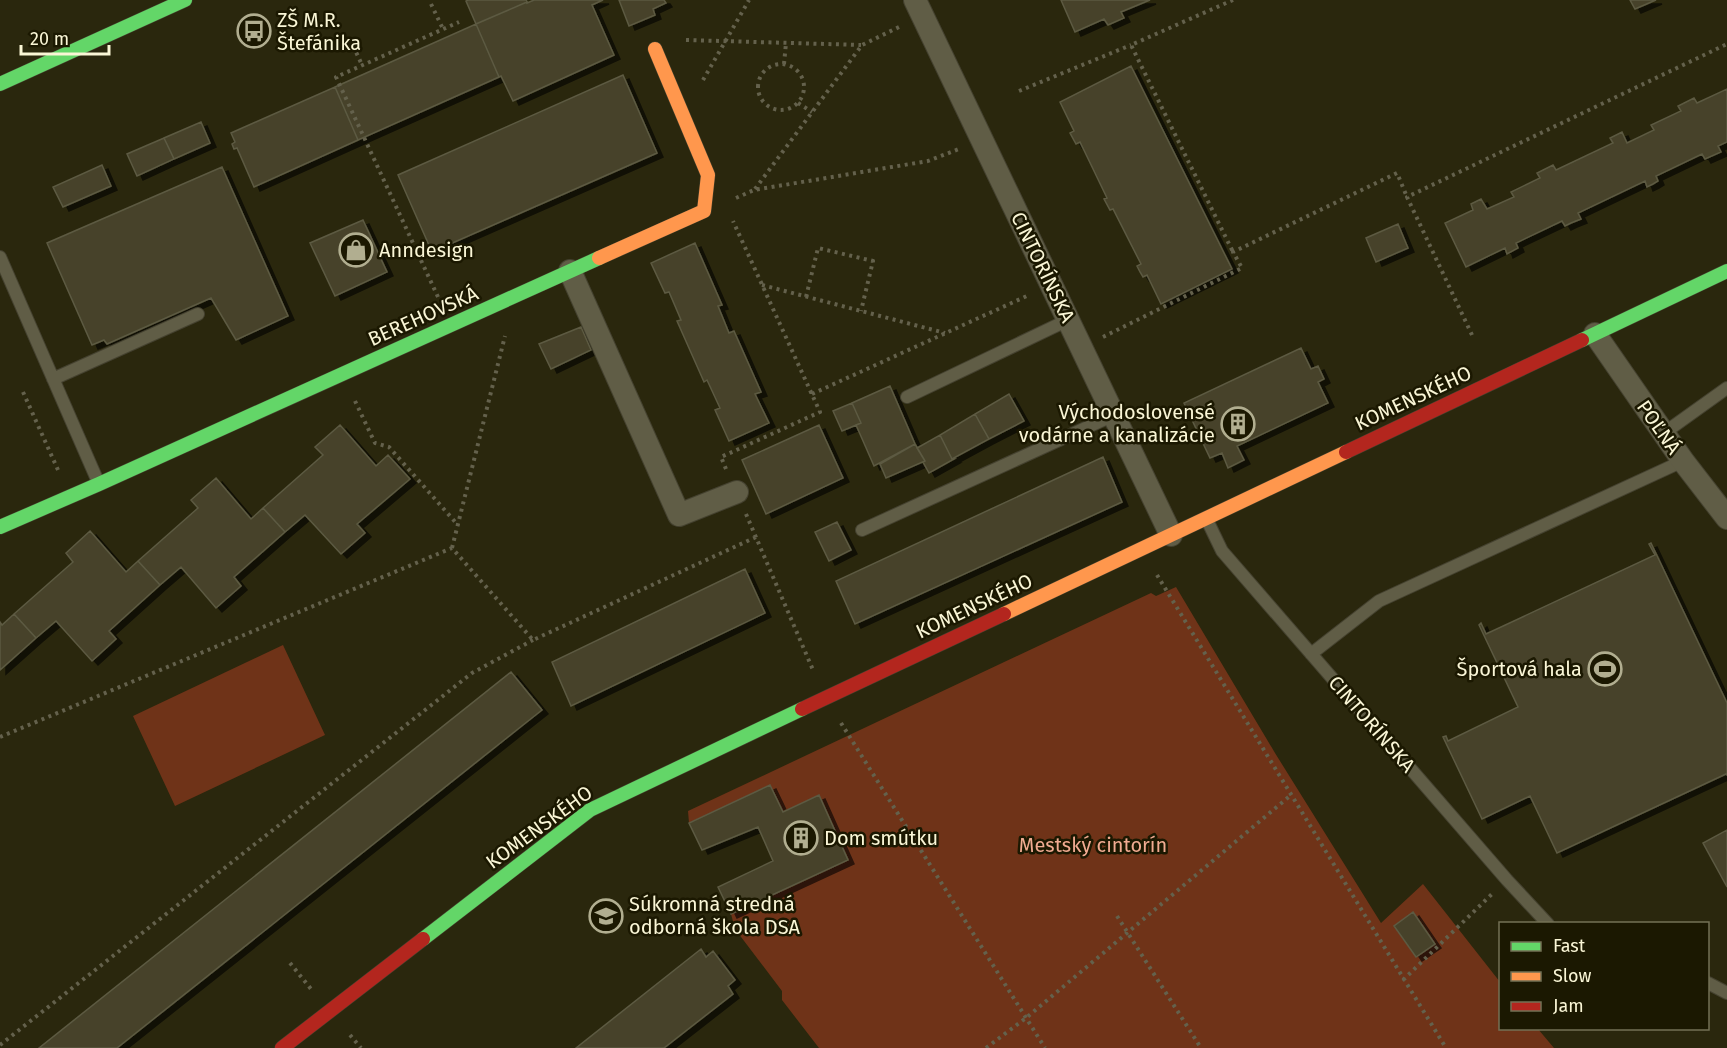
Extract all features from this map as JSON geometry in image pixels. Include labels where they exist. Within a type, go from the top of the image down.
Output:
[{"type":"street","points":[[0,84],[185,0]]},
{"type":"street","name":"CINTORÍNSKA","points":[[919,8],[1171,535]]},
{"type":"street","points":[[655,48],[708,175],[710,206]]},
{"type":"street","name":"BEREHOVSKÁ","points":[[0,527],[704,211],[710,206]]},
{"type":"street","points":[[570,271],[679,515],[737,492]]},
{"type":"street","name":"KOMENSKÉHO","points":[[282,1048],[590,810],[1727,271]]},
{"type":"street","name":"POĽNÁ","points":[[1595,334],[1683,461],[1727,518]]},
{"type":"lane","points":[[0,257],[99,484]]},
{"type":"lane","points":[[53,379],[198,314]]},
{"type":"lane","points":[[907,397],[1068,320]]},
{"type":"lane","points":[[1664,433],[1727,388]]},
{"type":"lane","points":[[862,530],[1114,416]]},
{"type":"lane","points":[[1311,654],[1379,601],[1683,461]]},
{"type":"lane","name":"CINTORÍNSKA","points":[[1206,518],[1221,551],[1546,922]]},
{"type":"lane","points":[[1709,984],[1727,993]]},
{"type":"path","points":[[683,115],[749,0]]},
{"type":"path","points":[[1019,91],[1233,0]]},
{"type":"path","points":[[431,4],[442,29]]},
{"type":"path","points":[[754,190],[862,45],[919,8]]},
{"type":"path","points":[[451,325],[336,77],[459,22]]},
{"type":"path","points":[[350,39],[362,66]]},
{"type":"path","points":[[655,48],[676,39],[862,45]]},
{"type":"path","points":[[784,64],[786,43]]},
{"type":"path","points":[[1407,197],[1727,44]]},
{"type":"path","points":[[1081,348],[1242,268],[1131,45]]},
{"type":"path","points":[[774,64],[784,64],[797,69],[805,83],[804,92],[798,103],[789,110],[781,111],[765,105],[758,91],[761,75],[774,64]]},
{"type":"path","points":[[798,103],[812,112]]},
{"type":"path","points":[[710,206],[754,190],[928,161],[982,140]]},
{"type":"path","points":[[1233,252],[1397,173],[1472,335]]},
{"type":"path","points":[[710,206],[730,215],[820,412],[721,457],[816,677]]},
{"type":"path","points":[[806,297],[818,248],[873,261],[861,311]]},
{"type":"path","points":[[762,285],[945,334]]},
{"type":"path","points":[[812,394],[1052,285]]},
{"type":"path","points":[[452,548],[508,323],[500,303]]},
{"type":"path","points":[[343,374],[375,443],[389,447],[458,525]]},
{"type":"path","points":[[23,392],[71,497]]},
{"type":"path","points":[[0,1045],[472,673],[532,640],[756,537]]},
{"type":"path","points":[[452,548],[532,640]]},
{"type":"path","points":[[0,737],[452,548]]},
{"type":"path","points":[[1141,549],[1446,1048]]},
{"type":"path","points":[[838,718],[1044,1048]]},
{"type":"path","points":[[986,1048],[1026,1018],[1291,795]]},
{"type":"path","points":[[1403,980],[1507,880]]},
{"type":"path","points":[[1118,916],[1201,1048]]},
{"type":"path","points":[[290,963],[314,992]]},
{"type":"path","points":[[344,1028],[361,1048]]},
{"type":"green space","name":"Mestský cintorín","points":[[1176,587],[1275,753],[1381,923],[1423,884],[1499,981],[1499,1030],[1539,1030],[1554,1048],[819,1048],[782,1000],[782,991],[735,929],[731,914],[848,860],[819,796],[783,812],[770,785],[689,823],[688,811],[1151,593],[1156,596]]},
{"type":"green space","points":[[283,645],[325,735],[175,806],[133,716]]},
{"type":"building","points":[[526,0],[527,2],[476,24],[466,1]]},
{"type":"building","points":[[534,0],[603,0],[592,5],[614,55],[513,101],[501,76],[499,77],[476,24]]},
{"type":"building","points":[[619,0],[664,0],[666,3],[653,9],[655,15],[629,26]]},
{"type":"building","points":[[1061,0],[1150,0],[1121,12],[1124,18],[1108,25],[1104,19],[1075,32]]},
{"type":"building","points":[[1630,0],[1656,0],[1635,9]]},
{"type":"building","points":[[476,24],[499,77],[358,140],[335,87]]},
{"type":"building","points":[[1131,66],[1232,269],[1161,304],[1147,275],[1143,277],[1137,266],[1141,264],[1113,209],[1110,210],[1104,199],[1107,198],[1080,142],[1076,144],[1070,133],[1074,131],[1060,102]]},
{"type":"building","points":[[623,75],[657,153],[432,252],[398,175]]},
{"type":"building","points":[[335,87],[358,140],[254,187],[237,148],[234,149],[232,144],[235,142],[231,133]]},
{"type":"building","points":[[1727,89],[1727,142],[1718,146],[1721,152],[1705,159],[1702,154],[1656,176],[1658,181],[1647,187],[1645,181],[1578,213],[1581,219],[1565,226],[1562,221],[1516,243],[1518,248],[1507,254],[1505,248],[1466,267],[1445,223],[1473,210],[1471,204],[1481,199],[1487,209],[1514,197],[1511,192],[1540,178],[1537,173],[1553,165],[1556,170],[1613,143],[1610,138],[1622,132],[1627,143],[1654,130],[1651,125],[1681,111],[1678,106],[1694,98],[1697,103]]},
{"type":"building","points":[[201,122],[210,143],[174,159],[164,138]]},
{"type":"building","points":[[164,138],[174,159],[137,176],[127,154]]},
{"type":"building","points":[[102,165],[111,186],[63,207],[53,187]]},
{"type":"building","points":[[222,167],[288,316],[236,340],[211,298],[107,344],[104,340],[92,345],[47,243]]},
{"type":"building","points":[[363,220],[387,272],[335,296],[310,243]]},
{"type":"building","points":[[1398,224],[1408,248],[1376,262],[1366,238]]},
{"type":"building","points":[[695,243],[722,305],[718,306],[729,333],[734,331],[761,392],[755,394],[769,423],[729,441],[715,410],[720,408],[707,380],[704,382],[677,321],[681,320],[669,292],[665,293],[651,263]]},
{"type":"building","points":[[581,327],[591,350],[551,369],[539,344]]},
{"type":"building","name":"Východoslovensé vodárne a kanalizácie","points":[[1301,348],[1311,369],[1318,366],[1324,379],[1318,382],[1328,403],[1237,446],[1244,460],[1228,468],[1222,453],[1210,458],[1184,403]]},
{"type":"building","points":[[890,386],[915,444],[874,466],[856,425],[861,423],[852,403]]},
{"type":"building","points":[[1009,394],[1024,421],[989,439],[975,414]]},
{"type":"building","points":[[852,403],[861,423],[842,431],[833,411]]},
{"type":"building","points":[[975,414],[989,439],[952,459],[940,435]]},
{"type":"building","points":[[340,425],[376,466],[388,455],[410,479],[357,524],[365,533],[341,554],[305,515],[285,532],[263,508],[323,455],[315,447]]},
{"type":"building","points":[[819,425],[843,478],[766,514],[742,460]]},
{"type":"building","points":[[940,435],[954,459],[929,473],[917,448]]},
{"type":"building","points":[[915,444],[925,461],[886,478],[880,464]]},
{"type":"building","points":[[1103,457],[1122,502],[855,624],[836,581]]},
{"type":"building","points":[[216,478],[251,519],[263,508],[285,532],[234,577],[241,586],[216,608],[181,567],[160,585],[138,561],[198,508],[191,500]]},
{"type":"building","points":[[837,522],[851,550],[829,561],[815,532]]},
{"type":"building","points":[[90,531],[126,572],[138,561],[160,585],[109,631],[116,639],[92,661],[56,621],[36,638],[14,614],[73,562],[66,553]]},
{"type":"building","name":"Športová hala","points":[[1651,543],[1727,703],[1727,775],[1557,853],[1530,796],[1482,819],[1443,737],[1446,736],[1448,741],[1518,707],[1479,625],[1481,623],[1486,634],[1655,555],[1649,544]]},
{"type":"building","points":[[745,569],[765,613],[571,706],[552,662]]},
{"type":"building","points":[[14,614],[36,638],[0,670],[0,622],[2,625]]},
{"type":"building","points":[[511,672],[542,710],[117,1048],[39,1048]]},
{"type":"building","name":"Dom smútku","points":[[770,785],[783,812],[819,795],[848,860],[731,914],[718,887],[773,861],[758,827],[702,850],[689,823]]},
{"type":"building","points":[[1727,830],[1727,887],[1703,843]]},
{"type":"building","points":[[1413,912],[1435,944],[1416,957],[1394,926]]},
{"type":"building","points":[[701,949],[706,957],[713,951],[735,980],[728,986],[733,994],[664,1048],[576,1048]]},
{"type":"traffic: fast","points":[[0,84],[185,0]]},
{"type":"traffic: fast","points":[[0,527],[599,258]]},
{"type":"traffic: fast","points":[[1582,340],[1727,271]]},
{"type":"traffic: fast","points":[[423,939],[590,810],[802,709]]},
{"type":"traffic: slow","points":[[599,258],[704,211],[708,175],[655,49]]},
{"type":"traffic: slow","points":[[1004,614],[1346,452]]},
{"type":"traffic: jam","points":[[1346,452],[1582,340]]},
{"type":"traffic: jam","points":[[802,709],[1004,614]]},
{"type":"traffic: jam","points":[[282,1048],[423,939]]},
{"type":"place","name":"ZŠ M.R. Štefánika","points":[[254,31]]},
{"type":"place","name":"Anndesign","points":[[356,250]]},
{"type":"place","name":"Východoslovensé vodárne a kanalizácie","points":[[1238,424]]},
{"type":"place","name":"Športová hala","points":[[1605,669]]},
{"type":"place","name":"Dom smútku","points":[[801,838]]},
{"type":"place","name":"Súkromná stredná odborná škola DSA","points":[[606,916]]}]
